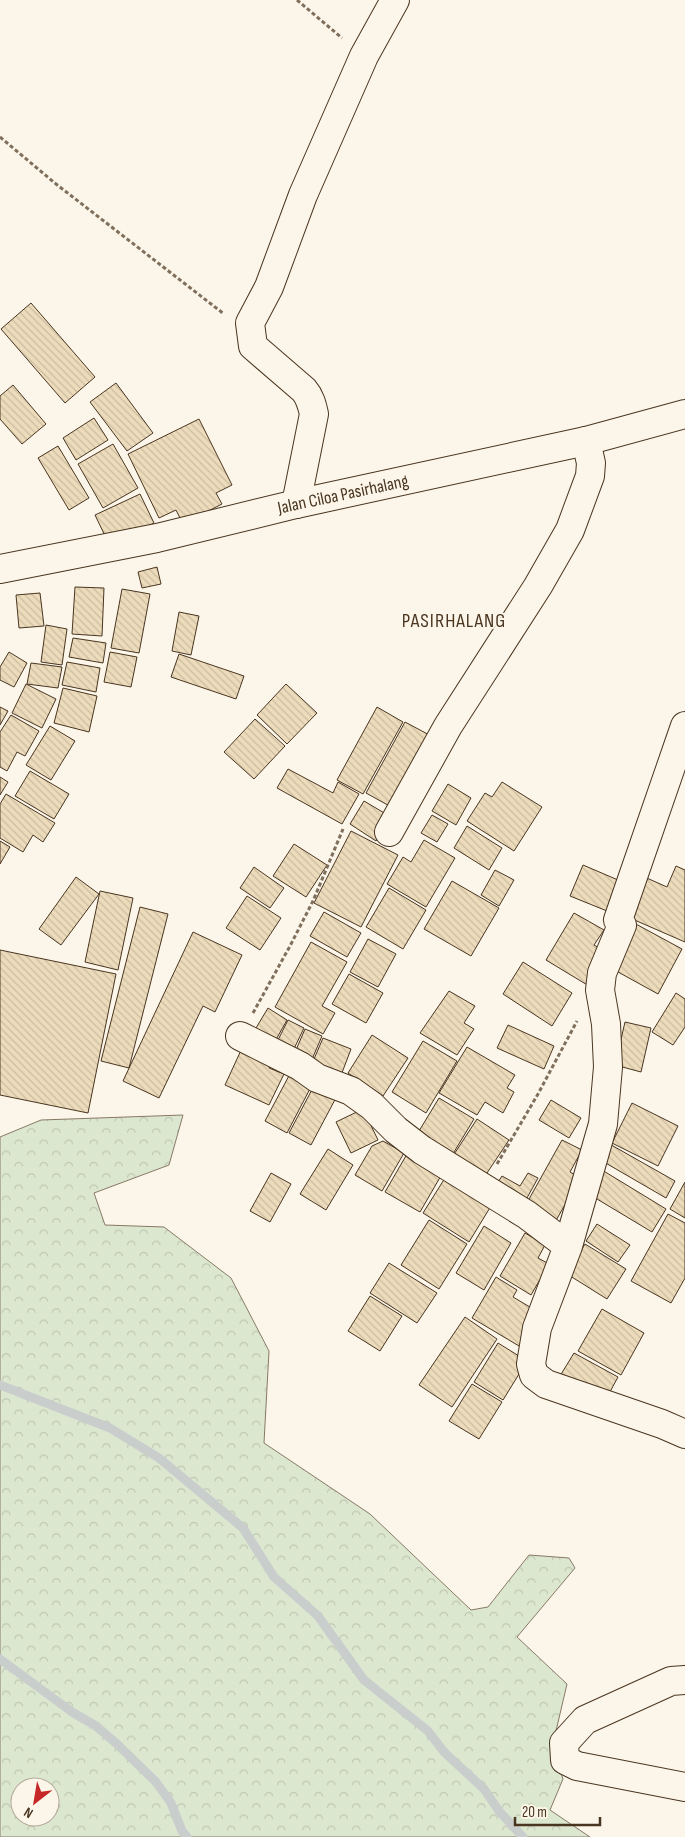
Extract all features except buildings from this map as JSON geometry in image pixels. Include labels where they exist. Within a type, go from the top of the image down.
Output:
[{"type":"street","points":[[296,504],[314,414],[309,396],[304,390],[253,346],[250,323],[269,287],[303,195],[364,56],[395,0]]},
{"type":"street","name":"Jalan Ciloa Pasirhalang","points":[[0,569],[157,538],[296,504],[586,441],[685,414]]},
{"type":"street","points":[[389,832],[448,726],[562,546],[590,476],[591,462],[586,441]]},
{"type":"street","points":[[684,1432],[546,1384],[534,1375],[531,1364],[537,1328],[568,1246],[602,1124],[608,1067],[606,1024],[600,990],[602,973],[622,925],[618,920],[685,726]]},
{"type":"street","points":[[240,1036],[292,1062],[317,1078],[351,1091],[372,1106],[396,1130],[422,1150],[534,1220],[568,1246]]},
{"type":"street","points":[[685,1680],[671,1681],[585,1720],[564,1743],[565,1760],[577,1766],[685,1787]]},
{"type":"path","points":[[298,0],[364,56]]},
{"type":"path","points":[[0,137],[63,190],[250,334]]},
{"type":"path","points":[[240,1036],[308,910],[343,829]]},
{"type":"path","points":[[483,1188],[538,1094],[591,993],[600,990]]},
{"type":"green space","points":[[183,1115],[169,1165],[94,1193],[105,1225],[164,1227],[231,1278],[269,1351],[264,1443],[370,1514],[471,1610],[488,1607],[529,1555],[569,1558],[575,1568],[517,1637],[567,1684],[552,1748],[563,1779],[550,1810],[590,1837],[0,1837],[0,1137],[41,1120]]},
{"type":"waterway","points":[[0,1385],[110,1428],[159,1458],[243,1528],[274,1577],[318,1616],[364,1680],[428,1731],[444,1752],[484,1789],[499,1811],[523,1837]]},
{"type":"waterway","points":[[0,1659],[72,1712],[96,1726],[117,1744],[156,1782],[171,1803],[182,1831],[187,1837]]},
{"type":"district","name":"PASIRHALANG","points":[[454,620]]}]
